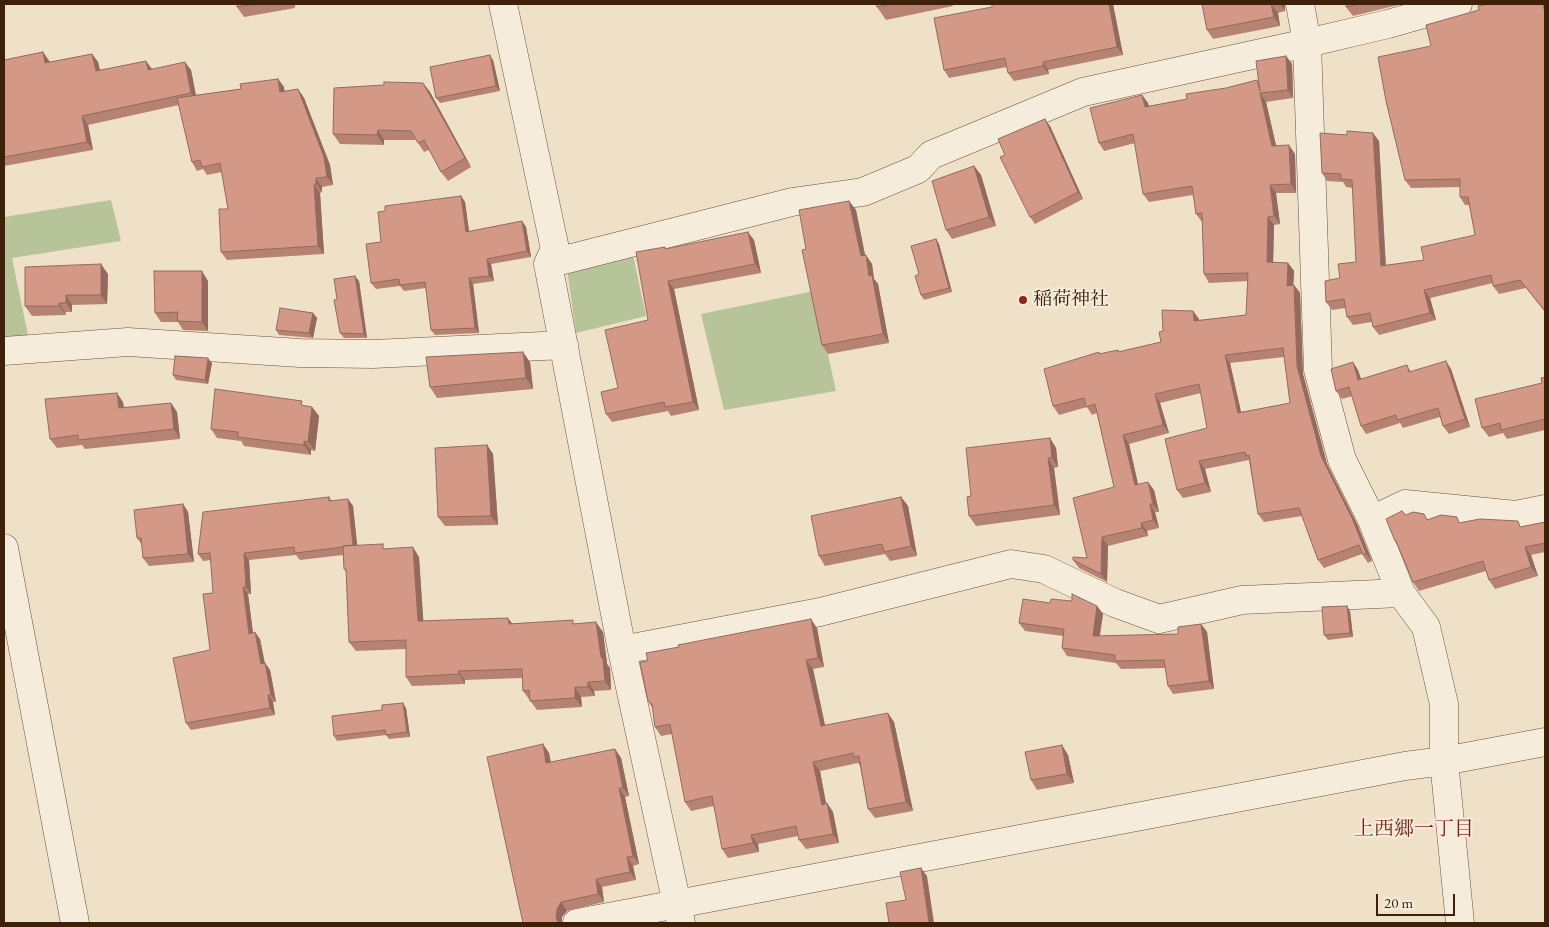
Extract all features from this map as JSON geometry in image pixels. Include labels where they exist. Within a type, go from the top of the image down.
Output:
[{"type":"street","points":[[503,4],[554,249],[548,264],[622,650],[680,914]]},
{"type":"street","points":[[1300,4],[1307,43],[1318,370],[1342,460],[1372,520],[1401,593],[1426,627],[1444,704],[1444,761],[1460,923]]},
{"type":"street","points":[[548,264],[792,202],[863,192],[918,169],[931,154],[1083,92],[1388,24],[1458,4]]},
{"type":"street","points":[[4,351],[128,342],[300,353],[364,354],[564,345]]},
{"type":"street","points":[[1372,520],[1405,504],[1516,515],[1545,509]]},
{"type":"street","points":[[4,548],[74,923]]},
{"type":"street","points":[[622,650],[820,612],[1011,564],[1044,568],[1115,603],[1159,620],[1242,600],[1401,593]]},
{"type":"street","points":[[577,923],[680,914],[1386,770],[1545,742]]},
{"type":"green space","points":[[111,200],[121,241],[12,258],[29,340],[4,343],[4,217]]},
{"type":"green space","points":[[633,255],[646,316],[576,333],[567,269]]},
{"type":"green space","points":[[814,291],[836,391],[724,410],[701,314]]},
{"type":"building","points":[[237,4],[255,4],[237,7]]},
{"type":"building","points":[[876,4],[891,4],[877,7]]},
{"type":"building","points":[[992,4],[1109,4],[1117,47],[1043,62],[1043,66],[1008,73],[1005,58],[944,70],[934,18],[992,7]]},
{"type":"building","points":[[1202,4],[1271,4],[1274,17],[1207,30]]},
{"type":"building","points":[[1346,4],[1359,4],[1346,7]]},
{"type":"building","points":[[1489,4],[1543,4],[1545,13],[1545,311],[1520,280],[1493,286],[1491,275],[1424,290],[1430,313],[1373,327],[1370,313],[1347,317],[1344,299],[1326,302],[1325,281],[1340,278],[1338,264],[1356,262],[1352,180],[1341,179],[1341,174],[1322,173],[1320,133],[1347,135],[1347,131],[1373,133],[1381,266],[1424,260],[1421,247],[1475,235],[1468,197],[1460,197],[1460,179],[1405,180],[1386,101],[1378,57],[1431,46],[1426,25],[1479,10],[1478,6]]},
{"type":"building","points":[[43,52],[45,63],[92,54],[96,71],[146,61],[148,70],[185,62],[191,93],[82,116],[87,142],[4,157],[4,60]]},
{"type":"building","points":[[490,55],[496,86],[436,98],[430,67]]},
{"type":"building","points":[[1286,56],[1288,90],[1260,93],[1272,146],[1289,145],[1291,184],[1270,185],[1274,216],[1268,217],[1267,262],[1288,263],[1287,286],[1294,285],[1297,366],[1321,456],[1352,518],[1366,553],[1363,555],[1359,545],[1318,560],[1299,508],[1258,514],[1249,455],[1246,456],[1245,452],[1199,461],[1205,483],[1177,490],[1165,439],[1207,428],[1199,384],[1155,394],[1163,425],[1123,435],[1135,485],[1148,482],[1153,504],[1150,504],[1153,520],[1141,523],[1142,528],[1102,537],[1101,574],[1073,560],[1073,557],[1087,558],[1073,498],[1114,487],[1095,404],[1086,407],[1084,398],[1053,406],[1044,369],[1099,352],[1099,354],[1118,350],[1118,352],[1161,342],[1159,332],[1163,331],[1162,310],[1193,311],[1194,321],[1246,315],[1248,273],[1204,274],[1202,213],[1196,214],[1192,186],[1143,194],[1133,134],[1099,143],[1090,108],[1142,95],[1145,107],[1187,99],[1186,94],[1226,88],[1257,80],[1260,91],[1256,61]],"holes":[[[1283,348],[1290,403],[1238,413],[1225,355]]]},
{"type":"building","points":[[278,79],[280,92],[298,89],[324,157],[327,177],[316,178],[316,184],[314,184],[318,246],[221,252],[219,209],[228,209],[220,163],[202,167],[200,160],[192,162],[177,98],[241,89],[240,84]]},
{"type":"building","points":[[384,82],[423,83],[465,158],[441,172],[424,140],[418,143],[411,131],[378,130],[377,135],[333,134],[334,88],[384,85]]},
{"type":"building","points":[[1045,119],[1078,192],[1030,217],[1000,157],[1005,155],[998,139]]},
{"type":"building","points":[[974,166],[989,217],[946,230],[932,181]]},
{"type":"building","points":[[461,196],[466,232],[522,221],[527,251],[487,259],[489,276],[469,278],[475,328],[431,330],[425,282],[400,285],[399,279],[371,283],[366,244],[381,242],[378,212],[385,211],[385,206]]},
{"type":"building","points":[[849,201],[861,256],[866,255],[869,276],[872,275],[883,334],[822,345],[802,250],[806,249],[799,210]]},
{"type":"building","points":[[748,232],[755,264],[668,281],[693,402],[665,407],[664,402],[606,414],[601,392],[618,388],[605,330],[648,320],[636,252],[665,247],[665,249]]},
{"type":"building","points":[[936,239],[949,288],[921,295],[915,276],[919,274],[911,246]]},
{"type":"building","points":[[101,264],[101,295],[66,295],[66,303],[59,303],[59,306],[25,306],[25,267]]},
{"type":"building","points":[[154,271],[202,271],[202,322],[177,321],[178,312],[155,313]]},
{"type":"building","points":[[355,276],[364,334],[340,333],[334,300],[337,299],[334,279]]},
{"type":"building","points":[[280,308],[313,313],[309,333],[276,330]]},
{"type":"building","points":[[523,352],[526,378],[430,387],[426,357]]},
{"type":"building","points":[[175,356],[208,358],[205,380],[173,375]]},
{"type":"building","points":[[1446,361],[1465,419],[1443,426],[1438,408],[1397,420],[1396,415],[1361,426],[1349,387],[1336,391],[1331,369],[1353,362],[1358,380],[1407,365],[1409,372]]},
{"type":"building","points":[[1545,377],[1545,419],[1501,430],[1500,423],[1482,428],[1475,399],[1542,383],[1541,378]]},
{"type":"building","points":[[215,389],[302,401],[301,405],[312,407],[308,442],[304,441],[304,445],[238,437],[238,432],[211,429]]},
{"type":"building","points":[[117,393],[119,408],[171,403],[174,429],[78,440],[78,435],[50,439],[45,399]]},
{"type":"building","points":[[1050,438],[1052,458],[1048,458],[1054,505],[969,516],[967,497],[971,496],[966,448]]},
{"type":"building","points":[[487,445],[491,516],[438,517],[435,448]]},
{"type":"building","points":[[329,497],[329,501],[348,499],[353,545],[295,553],[294,547],[244,553],[246,587],[243,587],[249,634],[255,632],[261,664],[265,663],[271,695],[268,695],[270,708],[186,723],[173,658],[210,650],[203,594],[213,593],[210,553],[198,554],[203,512]]},
{"type":"building","points":[[901,497],[911,546],[884,552],[882,544],[819,556],[811,516]]},
{"type":"building","points":[[183,504],[188,554],[143,558],[141,538],[137,538],[134,510]]},
{"type":"building","points":[[1402,511],[1406,515],[1413,512],[1424,514],[1427,520],[1441,515],[1457,517],[1459,523],[1480,519],[1518,521],[1520,527],[1545,522],[1545,543],[1525,547],[1531,567],[1489,580],[1483,561],[1413,582],[1386,519]]},
{"type":"building","points":[[383,544],[383,549],[413,547],[418,621],[508,618],[509,624],[573,620],[573,624],[596,622],[605,681],[588,682],[588,687],[575,687],[575,698],[530,701],[529,690],[523,691],[522,669],[458,671],[459,674],[406,677],[406,640],[349,642],[346,569],[344,569],[343,546]]},
{"type":"building","points":[[1072,594],[1097,606],[1093,636],[1178,634],[1178,627],[1201,624],[1209,681],[1168,686],[1164,660],[1115,661],[1115,655],[1062,648],[1064,629],[1019,623],[1023,599],[1050,603],[1051,599],[1072,601]]},
{"type":"building","points":[[1347,606],[1350,633],[1324,635],[1322,607]]},
{"type":"building","points":[[811,619],[818,658],[806,660],[821,726],[888,713],[906,802],[868,809],[859,756],[854,757],[853,753],[813,762],[822,805],[827,803],[833,834],[799,840],[796,826],[751,835],[753,843],[722,849],[712,796],[685,802],[670,724],[655,727],[652,704],[648,701],[640,662],[648,661],[646,653]]},
{"type":"building","points":[[403,703],[407,732],[386,735],[385,730],[334,736],[332,716],[382,710],[382,705]]},
{"type":"building","points":[[543,744],[546,763],[615,749],[623,788],[619,788],[633,856],[627,857],[630,872],[596,879],[598,894],[561,902],[557,909],[556,917],[558,923],[523,923],[487,757]]},
{"type":"building","points":[[1062,745],[1067,774],[1031,780],[1025,752]]},
{"type":"building","points":[[921,868],[929,923],[889,923],[886,903],[906,900],[900,872]]},
{"type":"place","name":"稲荷神社","points":[[1023,300]]},
{"type":"district","name":"上西郷一丁目","points":[[1414,830]]}]
